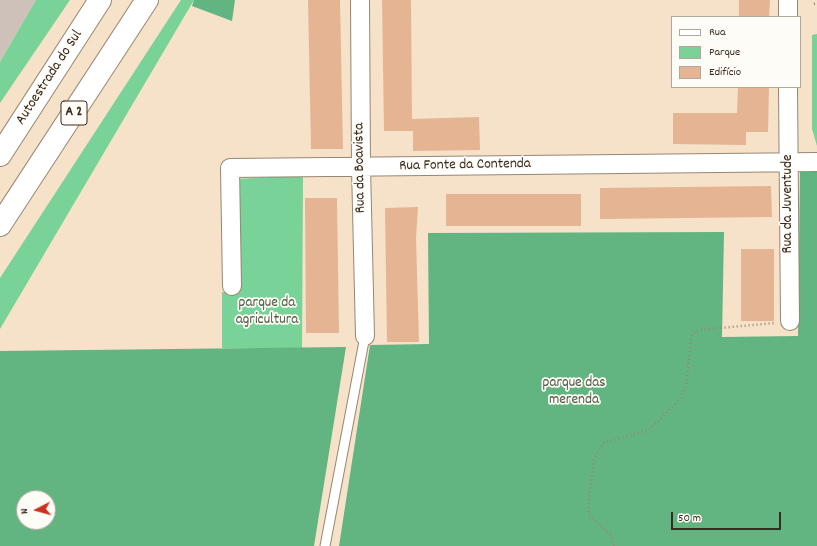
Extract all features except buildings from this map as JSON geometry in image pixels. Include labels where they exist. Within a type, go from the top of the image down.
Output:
[{"type":"highway","name":"Autoestrada do Sul","points":[[0,155],[100,0]]},
{"type":"highway","name":"A 2","points":[[0,225],[147,0]]},
{"type":"street","name":"Rua da Boavista","points":[[360,0],[361,167],[365,336]]},
{"type":"street","points":[[788,0],[788,16]]},
{"type":"street","name":"Rua da Juventude","points":[[788,88],[790,322]]},
{"type":"street","name":"Rua Fonte da Contenda","points":[[232,286],[230,168],[817,162]]},
{"type":"lane","points":[[325,546],[365,336]]},
{"type":"path","points":[[614,546],[611,535],[589,515],[588,505],[594,460],[603,443],[649,430],[680,399],[686,386],[692,334],[700,330],[790,322]]},
{"type":"shaded area","points":[[0,0],[36,0],[0,62]]},
{"type":"green space","points":[[36,0],[70,0],[0,103],[0,62]]},
{"type":"green space","points":[[181,0],[194,0],[0,329],[0,278]]},
{"type":"green space","points":[[194,0],[235,0],[232,21],[192,6]]},
{"type":"green space","points":[[817,34],[817,146],[812,129],[812,35]]},
{"type":"green space","name":"parque das merenda","points":[[800,170],[817,170],[817,546],[339,546],[370,345],[429,344],[428,233],[724,232],[722,337],[798,336]]},
{"type":"green space","name":"parque da agricultura","points":[[303,175],[302,348],[222,348],[222,292],[237,292],[237,179]]},
{"type":"green space","points":[[346,347],[314,546],[0,546],[0,351]]}]
